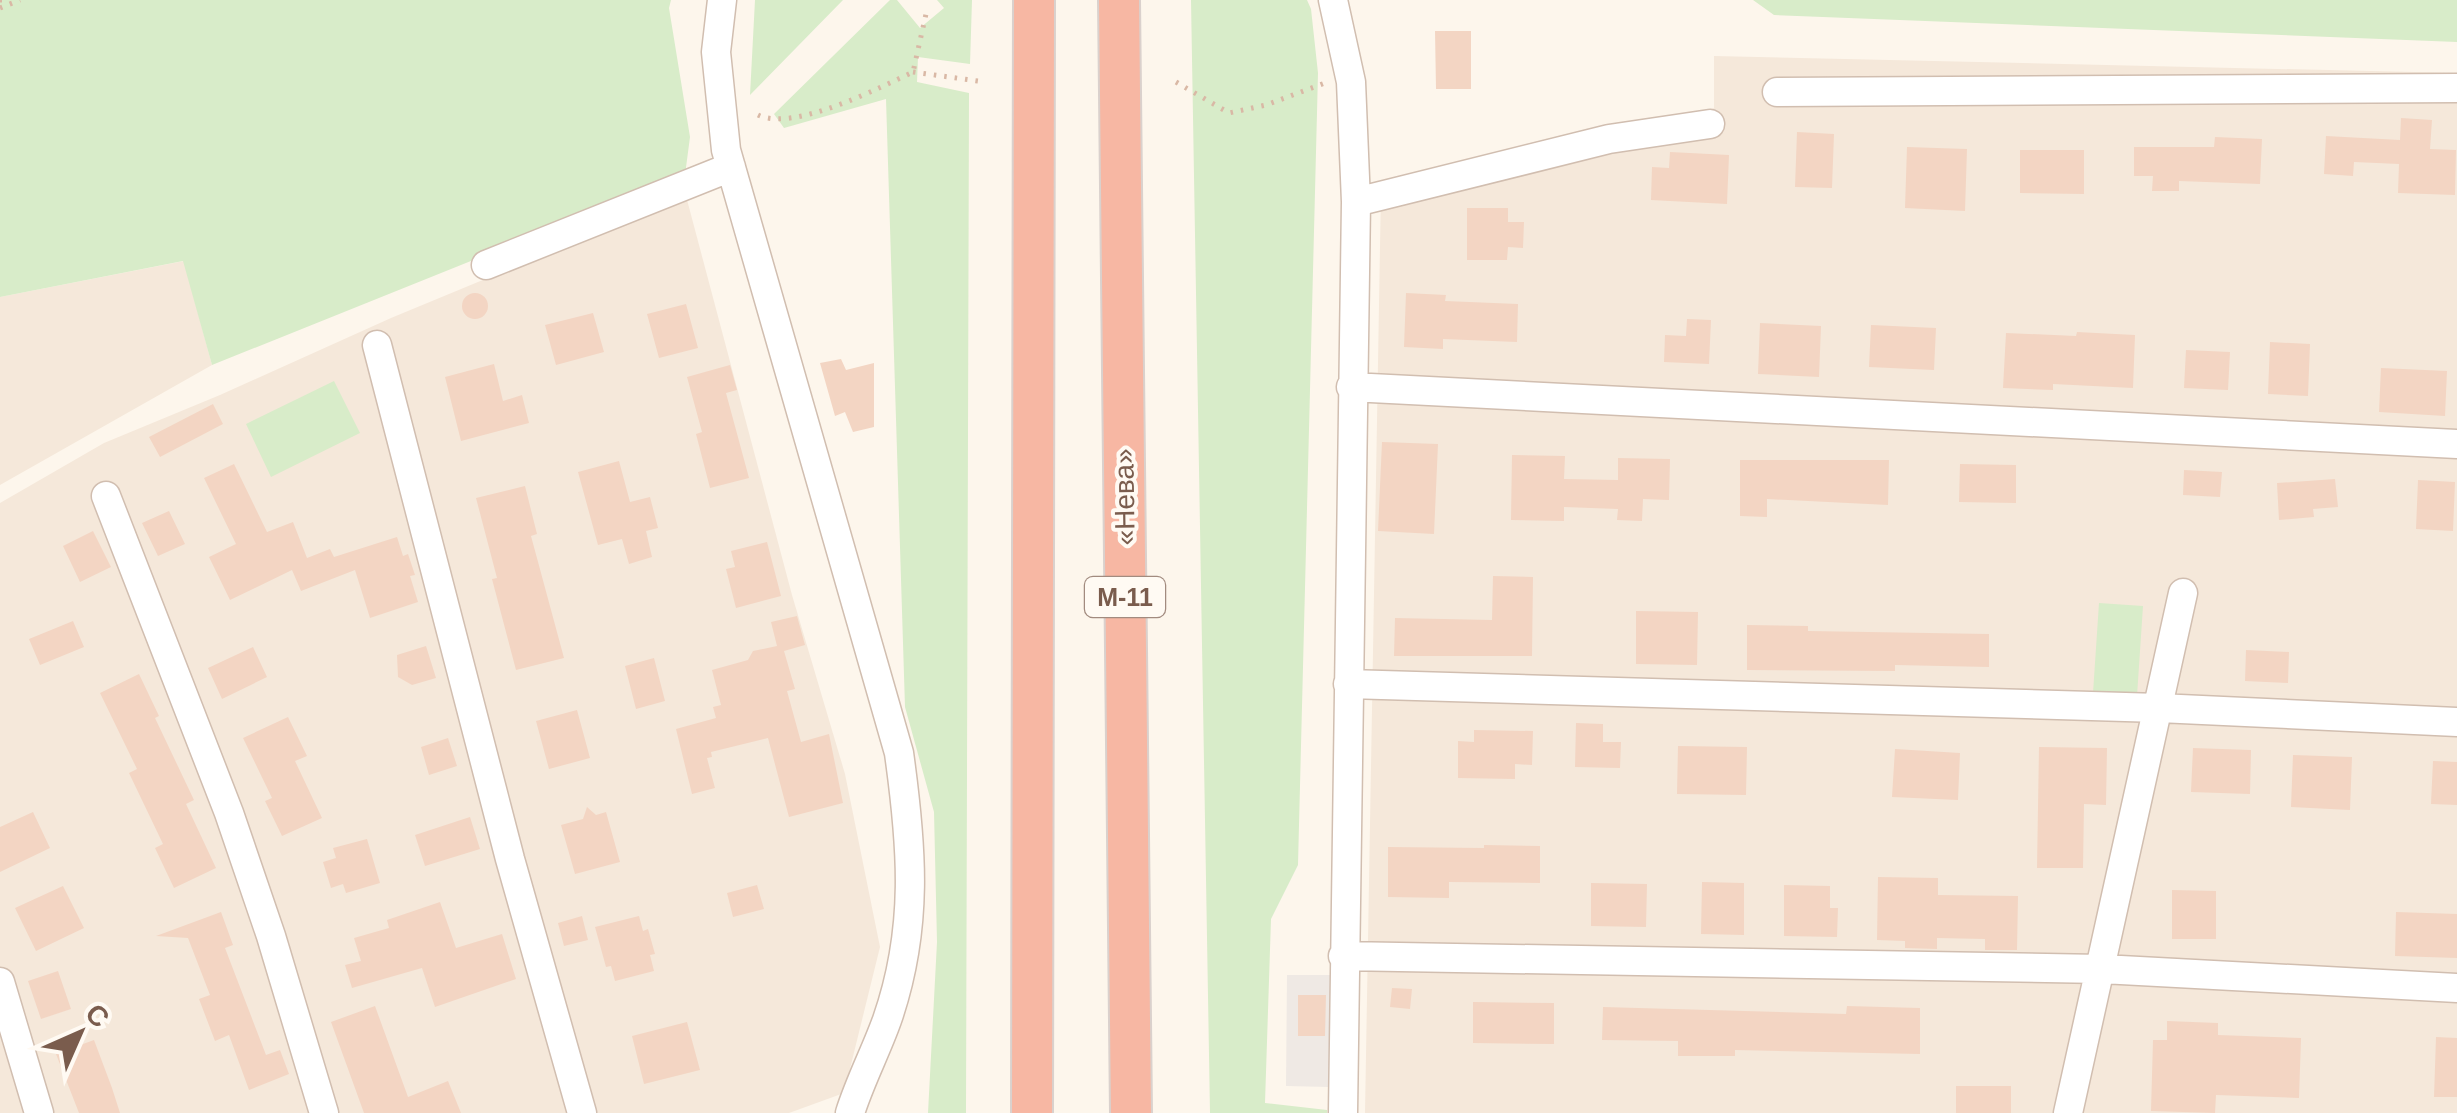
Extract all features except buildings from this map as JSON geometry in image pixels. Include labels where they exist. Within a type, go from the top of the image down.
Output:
[{"type":"highway","points":[[1032,1113],[1034,0]]},
{"type":"highway","name":"«Нева»","points":[[1119,0],[1132,1113]]},
{"type":"street","points":[[722,0],[716,52],[726,150],[900,753],[911,843],[908,936],[888,1018],[846,1110]]},
{"type":"street","points":[[1333,0],[1351,82],[1356,202],[1343,1113]]},
{"type":"street","points":[[1777,92],[2457,88]]},
{"type":"street","points":[[1356,202],[1609,139],[1710,124]]},
{"type":"street","points":[[486,265],[731,167]]},
{"type":"street","points":[[377,345],[510,859],[582,1113]]},
{"type":"street","points":[[1351,387],[2457,444]]},
{"type":"street","points":[[106,496],[235,830],[324,1113]]},
{"type":"street","points":[[2068,1113],[2183,594]]},
{"type":"street","points":[[1348,684],[2159,708],[2457,722]]},
{"type":"street","points":[[1343,956],[2102,969],[2457,988]]},
{"type":"street","points":[[0,982],[39,1113]]},
{"type":"path","points":[[0,8],[20,0]]},
{"type":"path","points":[[913,72],[926,14]]},
{"type":"path","points":[[758,115],[770,121],[836,107],[913,72],[984,82]]},
{"type":"path","points":[[1176,82],[1229,113],[1266,105],[1327,82]]},
{"type":"shaded area","points":[[1714,56],[2457,73],[2457,1113],[1365,1113],[1381,190],[1714,108]]},
{"type":"shaded area","points":[[686,196],[792,595],[845,774],[880,947],[844,1093],[789,1113],[0,1113],[0,503],[104,443]]},
{"type":"shaded area","points":[[184,261],[212,365],[0,485],[0,297]]},
{"type":"shaded area","points":[[1287,975],[1330,975],[1329,1087],[1286,1086]]},
{"type":"green space","points":[[0,0],[671,0],[669,8],[690,137],[685,175],[212,365],[183,261],[0,297]]},
{"type":"green space","points":[[755,0],[843,0],[750,95]]},
{"type":"green space","points":[[890,0],[897,0],[920,28],[944,8],[937,0],[972,0],[970,64],[918,57],[917,82],[969,93],[966,1113],[928,1113],[937,942],[934,812],[905,707],[886,99],[784,128],[774,114]]},
{"type":"green space","points":[[1191,0],[1307,0],[1311,9],[1318,73],[1298,865],[1271,919],[1265,1103],[1327,1113],[1210,1113]]},
{"type":"green space","points":[[1753,0],[2457,0],[2457,42],[1774,15]]},
{"type":"green space","points":[[334,381],[360,433],[271,477],[246,424]]},
{"type":"green space","points":[[2099,603],[2143,606],[2137,696],[2093,693]]}]
